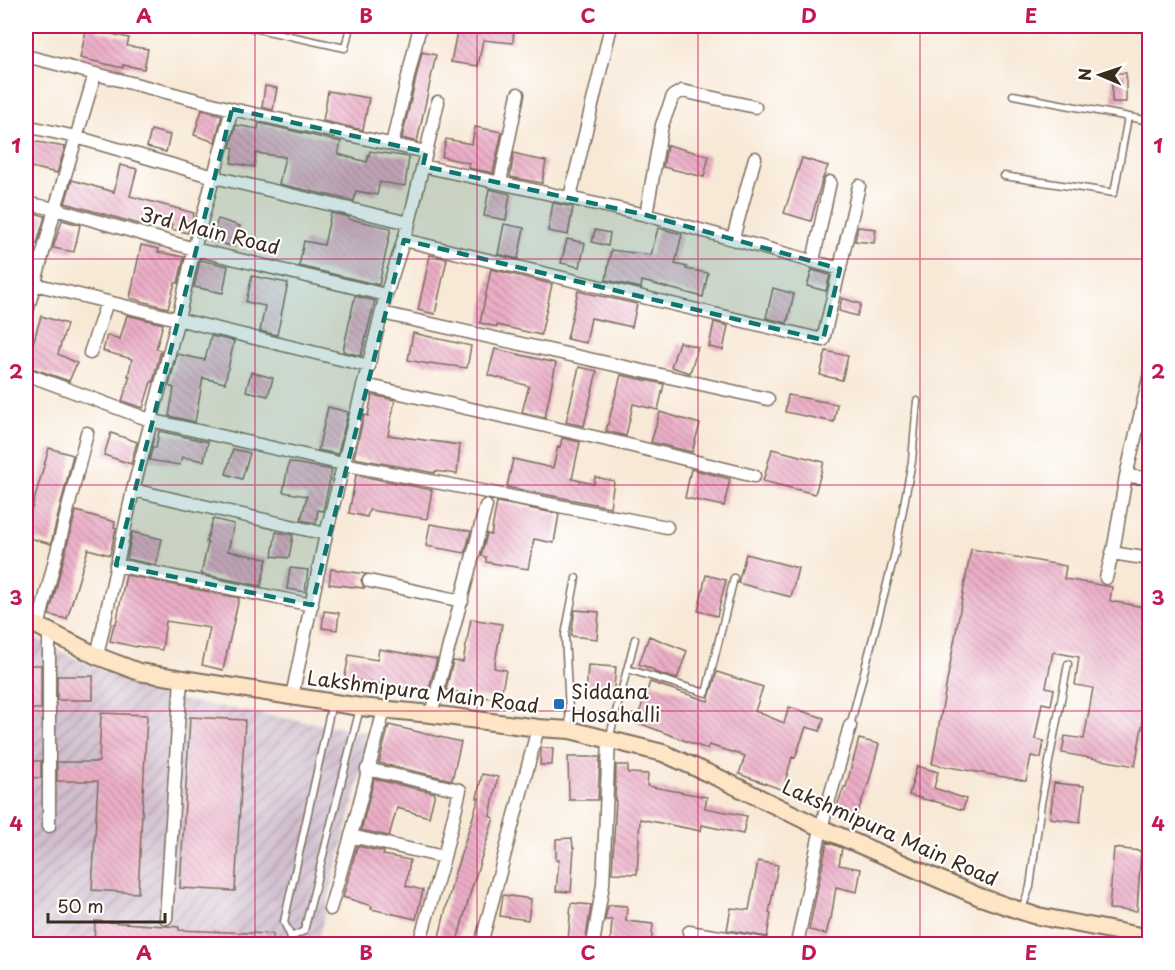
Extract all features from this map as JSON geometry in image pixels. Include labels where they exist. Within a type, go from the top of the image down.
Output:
[{"type":"main road","name":"Lakshmipura Main Road","points":[[37,627],[97,656],[139,672],[360,707],[538,729],[570,730],[663,753],[821,828],[980,897],[1021,911],[1128,939],[1149,938]]},
{"type":"street","points":[[392,144],[420,26]]},
{"type":"street","points":[[570,197],[611,26]]},
{"type":"street","points":[[26,56],[232,109],[426,152]]},
{"type":"street","points":[[26,315],[30,284],[95,74]]},
{"type":"street","points":[[646,215],[662,125],[673,96],[682,91],[755,106]]},
{"type":"street","points":[[500,182],[518,94]]},
{"type":"street","points":[[292,696],[343,464],[365,385],[386,295],[409,223],[438,102]]},
{"type":"street","points":[[97,656],[150,420],[232,109]]},
{"type":"street","points":[[26,126],[76,137],[214,177],[409,223]]},
{"type":"street","points":[[733,238],[755,158]]},
{"type":"street","points":[[423,166],[646,215],[840,269]]},
{"type":"street","points":[[813,261],[830,182]]},
{"type":"street","points":[[404,240],[823,340],[859,186]]},
{"type":"street","name":"3rd Main Road","points":[[26,203],[55,209],[194,249],[386,295]]},
{"type":"street","points":[[30,284],[369,366]]},
{"type":"street","points":[[90,353],[107,302]]},
{"type":"street","points":[[382,313],[768,399]]},
{"type":"street","points":[[26,374],[150,420],[343,464],[667,527]]},
{"type":"street","points":[[1106,579],[1149,374]]},
{"type":"street","points":[[365,385],[754,476]]},
{"type":"street","points":[[49,826],[37,627],[87,433]]},
{"type":"street","points":[[1126,476],[1149,478]]},
{"type":"street","points":[[133,490],[326,534]]},
{"type":"street","points":[[431,714],[486,506]]},
{"type":"street","points":[[1112,553],[1149,559]]},
{"type":"street","points":[[116,565],[312,605]]},
{"type":"street","points":[[369,581],[462,602]]},
{"type":"street","points":[[166,918],[181,679]]},
{"type":"street","points":[[330,909],[384,710]]},
{"type":"street","points":[[797,945],[821,828],[849,726]]},
{"type":"street","points":[[481,945],[538,729]]},
{"type":"street","points":[[593,945],[603,884],[609,739]]},
{"type":"street","points":[[368,770],[460,790],[419,945]]},
{"type":"street","points":[[351,836],[444,857]]},
{"type":"street","points":[[688,932],[763,945]]},
{"type":"lane","points":[[244,26],[345,48],[350,26]]},
{"type":"lane","points":[[1013,95],[1149,121]]},
{"type":"lane","points":[[1004,176],[1114,193],[1128,117]]},
{"type":"lane","points":[[849,726],[895,553],[912,461],[916,401]]},
{"type":"lane","points":[[570,730],[565,635],[576,578]]},
{"type":"lane","points":[[627,669],[706,693],[734,578]]},
{"type":"lane","points":[[609,739],[635,639]]},
{"type":"lane","points":[[1021,911],[1030,887],[1041,803],[1068,664]]},
{"type":"lane","points":[[289,945],[291,937],[284,922],[332,702]]},
{"type":"lane","points":[[291,937],[304,932],[360,707]]},
{"type":"highlighted area","points":[[232,109],[426,152],[423,166],[646,215],[840,269],[823,340],[404,240],[312,605],[116,565]]},
{"type":"shaded area","points":[[26,634],[163,697],[371,733],[317,944],[26,944]]},
{"type":"building","points":[[87,26],[99,26],[98,31],[129,38],[127,46],[148,49],[144,69],[123,65],[123,68],[80,58]]},
{"type":"building","points":[[458,26],[514,26],[513,43],[483,40],[478,66],[451,62]]},
{"type":"building","points":[[422,52],[436,55],[417,142],[402,138]]},
{"type":"building","points":[[1112,73],[1126,73],[1126,102],[1112,102]]},
{"type":"building","points":[[265,86],[277,88],[273,110],[262,107]]},
{"type":"building","points":[[328,91],[369,98],[363,130],[323,121]]},
{"type":"building","points":[[202,110],[222,115],[215,142],[194,135]]},
{"type":"building","points":[[259,123],[341,142],[338,154],[367,162],[370,151],[409,157],[405,186],[380,182],[377,195],[356,191],[354,201],[279,184],[285,157],[256,153],[254,167],[231,163],[234,148],[230,147],[236,125],[258,129]]},
{"type":"building","points":[[475,127],[502,132],[493,173],[468,168],[469,163],[442,157],[446,139],[472,144]]},
{"type":"building","points":[[151,130],[170,135],[166,152],[147,147]]},
{"type":"building","points":[[26,140],[65,147],[57,173],[26,166]]},
{"type":"building","points":[[667,145],[709,156],[704,177],[663,167]]},
{"type":"building","points":[[514,153],[546,161],[542,183],[510,177]]},
{"type":"building","points":[[802,158],[828,166],[811,221],[784,213]]},
{"type":"building","points":[[120,165],[137,169],[130,196],[194,213],[188,233],[171,229],[172,224],[148,218],[146,226],[65,203],[72,180],[114,192]]},
{"type":"building","points":[[489,189],[510,194],[506,220],[484,216]]},
{"type":"building","points":[[553,203],[573,207],[568,235],[548,231]]},
{"type":"building","points":[[26,211],[45,216],[37,244],[26,240]]},
{"type":"building","points":[[331,213],[391,228],[379,285],[299,266],[304,241],[324,245]]},
{"type":"building","points":[[218,219],[240,226],[234,247],[211,240]]},
{"type":"building","points":[[62,220],[80,225],[74,252],[53,248]]},
{"type":"building","points":[[504,224],[524,228],[518,259],[498,254]]},
{"type":"building","points":[[858,227],[876,229],[874,243],[855,241]]},
{"type":"building","points":[[658,228],[682,234],[675,264],[687,267],[686,269],[708,273],[703,297],[642,281],[641,288],[606,280],[611,250],[651,255]]},
{"type":"building","points":[[595,230],[610,233],[608,246],[592,242]]},
{"type":"building","points":[[567,239],[585,243],[580,267],[561,263]]},
{"type":"building","points":[[141,245],[159,249],[158,252],[184,257],[178,283],[175,283],[168,308],[130,298]]},
{"type":"building","points":[[430,255],[447,259],[435,314],[418,310]]},
{"type":"building","points":[[200,260],[228,266],[223,293],[194,287]]},
{"type":"building","points":[[491,269],[552,284],[541,335],[480,323]]},
{"type":"building","points":[[812,270],[830,275],[826,291],[807,286]]},
{"type":"building","points":[[252,276],[288,283],[277,335],[260,331],[265,306],[246,302]]},
{"type":"building","points":[[773,288],[794,294],[787,323],[766,318]]},
{"type":"building","points":[[578,291],[637,304],[632,327],[591,318],[586,343],[567,339]]},
{"type":"building","points":[[355,296],[375,301],[361,356],[343,351]]},
{"type":"building","points":[[842,298],[861,304],[857,316],[839,311]]},
{"type":"building","points":[[127,315],[163,324],[156,349],[161,350],[153,382],[151,382],[143,408],[122,401],[130,376],[128,376],[132,359],[103,351],[107,335],[120,339]]},
{"type":"building","points":[[41,316],[67,324],[58,354],[77,363],[69,381],[26,366],[26,345],[32,347]]},
{"type":"building","points":[[714,322],[728,326],[723,350],[709,347]]},
{"type":"building","points":[[413,333],[471,346],[467,368],[408,360]]},
{"type":"building","points":[[211,336],[234,341],[225,383],[203,378],[195,422],[169,416],[174,388],[169,386],[177,354],[205,360]]},
{"type":"building","points":[[679,342],[698,347],[690,373],[671,367]]},
{"type":"building","points":[[495,349],[556,363],[545,417],[522,412],[529,386],[488,375]]},
{"type":"building","points":[[826,351],[848,356],[842,380],[820,375]]},
{"type":"building","points":[[579,367],[597,371],[584,426],[566,422]]},
{"type":"building","points":[[251,372],[273,378],[268,396],[246,391]]},
{"type":"building","points":[[621,375],[664,384],[658,410],[633,404],[626,436],[606,431]]},
{"type":"building","points":[[372,395],[395,400],[388,435],[460,445],[457,474],[435,471],[435,473],[354,458],[364,415],[368,416]]},
{"type":"building","points":[[788,395],[837,404],[834,422],[785,412]]},
{"type":"building","points":[[328,407],[348,412],[338,454],[318,450]]},
{"type":"building","points":[[660,412],[700,424],[692,452],[651,442]]},
{"type":"building","points":[[159,431],[208,442],[204,461],[182,457],[180,465],[149,460],[153,447],[156,448]]},
{"type":"building","points":[[111,433],[137,442],[131,464],[104,455]]},
{"type":"building","points":[[562,438],[580,442],[572,479],[594,484],[595,477],[614,481],[610,507],[507,487],[513,459],[553,468]]},
{"type":"building","points":[[49,448],[73,455],[51,544],[26,537],[26,529]]},
{"type":"building","points":[[233,449],[250,453],[242,479],[226,474]]},
{"type":"building","points":[[772,449],[824,462],[815,494],[763,481]]},
{"type":"building","points":[[289,462],[332,470],[323,511],[318,510],[316,523],[301,520],[307,496],[283,492]]},
{"type":"building","points":[[691,469],[730,479],[724,506],[685,498]]},
{"type":"building","points":[[356,475],[432,490],[427,519],[369,510],[367,517],[349,513]]},
{"type":"building","points":[[497,502],[559,514],[554,543],[534,539],[528,569],[486,562],[486,557],[481,556],[487,534],[491,535]]},
{"type":"building","points":[[76,511],[115,522],[114,527],[116,528],[110,555],[88,549],[67,619],[49,615]]},
{"type":"building","points":[[213,519],[234,524],[228,551],[267,559],[261,586],[201,574],[208,543],[206,542]]},
{"type":"building","points":[[430,524],[471,531],[465,553],[426,546]]},
{"type":"building","points":[[132,532],[162,539],[156,565],[127,559]]},
{"type":"building","points":[[276,532],[293,535],[289,558],[272,556]]},
{"type":"building","points":[[971,549],[1066,566],[1064,579],[1112,587],[1110,601],[1149,608],[1149,688],[1135,766],[1062,753],[1065,736],[1084,739],[1093,688],[1075,685],[1079,657],[1053,652],[1046,687],[1054,689],[1051,705],[1042,703],[1035,739],[1044,741],[1041,758],[1031,756],[1026,781],[932,764]]},
{"type":"building","points":[[746,554],[798,568],[791,597],[738,583]]},
{"type":"building","points":[[290,568],[308,570],[305,592],[287,589]]},
{"type":"building","points":[[331,569],[366,574],[361,580],[364,588],[329,584]]},
{"type":"building","points":[[126,575],[239,598],[223,670],[202,665],[210,628],[166,621],[162,650],[110,641],[114,624],[116,624]]},
{"type":"building","points":[[706,575],[726,580],[717,616],[698,611]]},
{"type":"building","points":[[575,610],[599,612],[597,639],[571,636]]},
{"type":"building","points":[[324,611],[339,613],[337,630],[322,628]]},
{"type":"building","points":[[471,619],[502,624],[494,668],[506,670],[500,700],[446,690],[453,661],[463,662]]},
{"type":"building","points":[[649,636],[687,651],[677,679],[654,672],[639,664]]},
{"type":"building","points":[[379,649],[437,659],[428,692],[360,681],[359,684],[344,681],[349,655],[377,660]]},
{"type":"building","points":[[26,665],[41,665],[41,709],[26,709]]},
{"type":"building","points":[[588,665],[616,667],[613,697],[586,695]]},
{"type":"building","points":[[717,672],[763,687],[755,711],[784,723],[789,707],[824,718],[820,731],[806,727],[795,758],[792,757],[783,790],[739,774],[745,756],[709,745],[707,749],[636,722],[650,682],[708,701]]},
{"type":"building","points":[[57,676],[93,676],[93,700],[57,700]]},
{"type":"building","points":[[101,713],[147,715],[138,893],[92,890],[98,781],[57,781],[57,762],[99,762]]},
{"type":"building","points":[[190,717],[245,720],[235,891],[180,888]]},
{"type":"building","points":[[389,725],[461,742],[452,780],[379,763]]},
{"type":"building","points":[[859,739],[879,744],[869,782],[855,819],[835,811],[844,787],[846,787]]},
{"type":"building","points":[[541,748],[553,748],[552,765],[540,765]]},
{"type":"building","points":[[568,757],[600,757],[598,800],[569,800]]},
{"type":"building","points":[[26,761],[41,761],[41,778],[26,777]]},
{"type":"building","points":[[616,765],[628,765],[628,773],[648,774],[647,786],[707,797],[705,808],[747,816],[743,834],[702,825],[701,831],[640,819],[637,874],[612,873]]},
{"type":"building","points":[[917,766],[938,772],[934,788],[966,799],[963,810],[909,795]]},
{"type":"building","points":[[482,774],[498,777],[490,816],[494,818],[456,945],[437,945],[454,876],[479,798],[477,798]]},
{"type":"building","points":[[374,779],[435,793],[429,817],[397,808],[389,836],[361,830]]},
{"type":"building","points":[[1054,783],[1084,786],[1080,822],[1050,818]]},
{"type":"building","points":[[572,838],[574,848],[571,892],[556,891],[559,860],[556,860],[556,839]]},
{"type":"building","points":[[827,842],[842,848],[839,865],[861,869],[857,892],[836,887],[826,934],[809,930]]},
{"type":"building","points":[[357,846],[384,852],[383,855],[410,860],[406,886],[423,890],[416,919],[371,909],[372,906],[343,897]]},
{"type":"building","points":[[1114,848],[1141,851],[1137,911],[1109,909]]},
{"type":"building","points":[[758,861],[778,865],[767,937],[727,930],[731,908],[749,910]]},
{"type":"building","points":[[503,895],[531,899],[528,920],[500,916]]},
{"type":"building","points":[[571,903],[591,905],[585,944],[568,942]]},
{"type":"building","points":[[608,906],[627,906],[626,921],[653,924],[651,945],[610,945],[612,920],[605,920]]},
{"type":"building","points":[[95,921],[179,927],[179,930],[273,934],[273,945],[94,945]]},
{"type":"place","name":"Siddana Hosahalli","points":[[559,704]]}]
